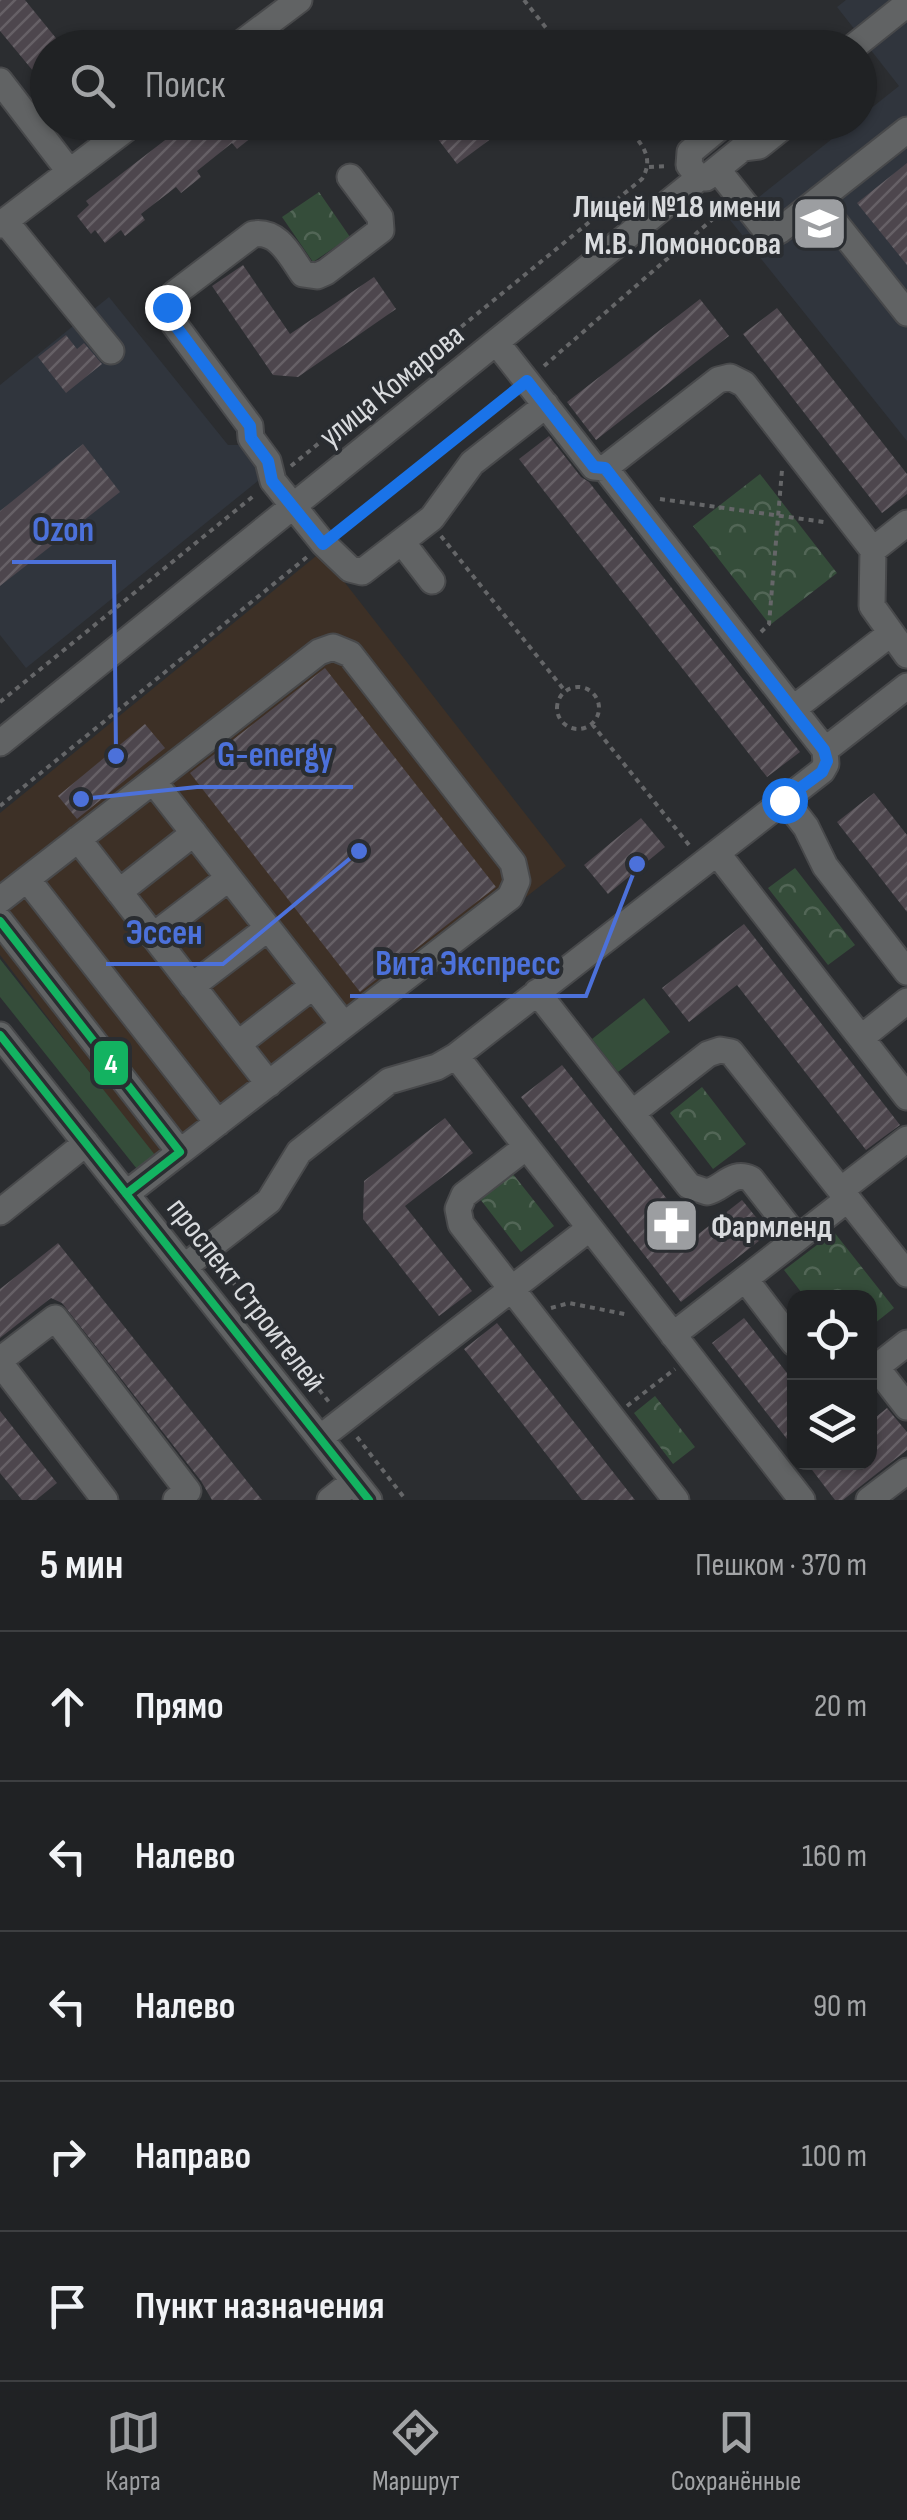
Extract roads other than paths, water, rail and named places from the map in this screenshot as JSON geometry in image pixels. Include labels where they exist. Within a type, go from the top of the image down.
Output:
[{"type":"street","points":[[260,30],[299,0]]},
{"type":"street","points":[[874,30],[907,4]]},
{"type":"street","points":[[0,80],[30,119]]},
{"type":"street","points":[[704,140],[690,152],[689,165],[708,173],[739,196],[764,228],[774,232],[907,130]]},
{"type":"street","points":[[46,140],[70,171]]},
{"type":"street","points":[[110,351],[3,223],[111,140]]},
{"type":"street","name":"улица Комарова","points":[[0,743],[708,173],[745,147],[759,146],[766,140]]},
{"type":"street","points":[[350,177],[380,217],[381,230],[326,272],[317,276],[303,274],[276,237],[260,233],[174,294],[167,307],[169,317],[250,426],[251,438],[268,461],[272,481],[323,544],[350,569],[366,570],[429,520],[472,464],[546,405]]},
{"type":"street","points":[[818,201],[907,313]]},
{"type":"street","points":[[496,342],[594,467],[605,468],[724,378],[735,378],[744,384],[873,550],[871,602],[876,616],[907,655]]},
{"type":"street","points":[[184,1267],[269,1200],[299,1152],[390,1082],[456,1056],[822,772],[827,761],[824,750],[605,468]]},
{"type":"street","points":[[873,550],[907,523]]},
{"type":"street","points":[[402,542],[432,581]]},
{"type":"street","points":[[793,709],[890,634]]},
{"type":"street","points":[[0,900],[326,648],[350,654],[513,864],[517,881],[510,896],[126,1194]]},
{"type":"street","points":[[824,750],[907,686]]},
{"type":"street","points":[[153,781],[344,1025]]},
{"type":"street","points":[[784,800],[806,826],[824,866],[907,972]]},
{"type":"street","points":[[119,892],[194,833]]},
{"type":"street","points":[[78,839],[269,1084]]},
{"type":"street","points":[[710,858],[907,1097]]},
{"type":"street","points":[[153,936],[228,878]]},
{"type":"street","points":[[27,879],[218,1123]]},
{"type":"street","points":[[0,922],[180,1152]]},
{"type":"street","points":[[192,986],[268,928]]},
{"type":"street","points":[[238,1044],[313,986]]},
{"type":"street","points":[[538,992],[689,1186],[707,1192],[728,1179],[745,1176],[797,1238]]},
{"type":"street","points":[[861,1038],[907,1001]]},
{"type":"street","name":"проспект Строителей","points":[[0,1035],[362,1490]]},
{"type":"street","points":[[632,1113],[708,1054],[731,1052],[907,1274]]},
{"type":"street","points":[[456,1056],[802,1500]]},
{"type":"street","points":[[668,1328],[745,1279],[797,1238],[907,1139]]},
{"type":"street","points":[[0,1212],[86,1143]]},
{"type":"street","points":[[526,1146],[464,1195],[458,1208],[461,1224],[676,1500]]},
{"type":"street","points":[[320,1438],[590,1228]]},
{"type":"street","points":[[745,1279],[787,1334]]},
{"type":"street","points":[[105,1500],[0,1362],[55,1318],[186,1497]]},
{"type":"street","points":[[877,1367],[907,1343]]},
{"type":"street","points":[[877,1374],[907,1407]]},
{"type":"street","points":[[869,1500],[907,1471]]},
{"type":"street","points":[[330,1500],[362,1490]]},
{"type":"place","name":"Лицей №18 имени М.В. Ломоносова","points":[[820,224]]},
{"type":"place","name":"Ozon","points":[[116,756]]},
{"type":"place","name":"G-energy","points":[[81,799]]},
{"type":"place","name":"Эссен","points":[[359,851]]},
{"type":"place","name":"Вита Экспресс","points":[[637,864]]},
{"type":"place","name":"Фармленд","points":[[672,1226]]}]
